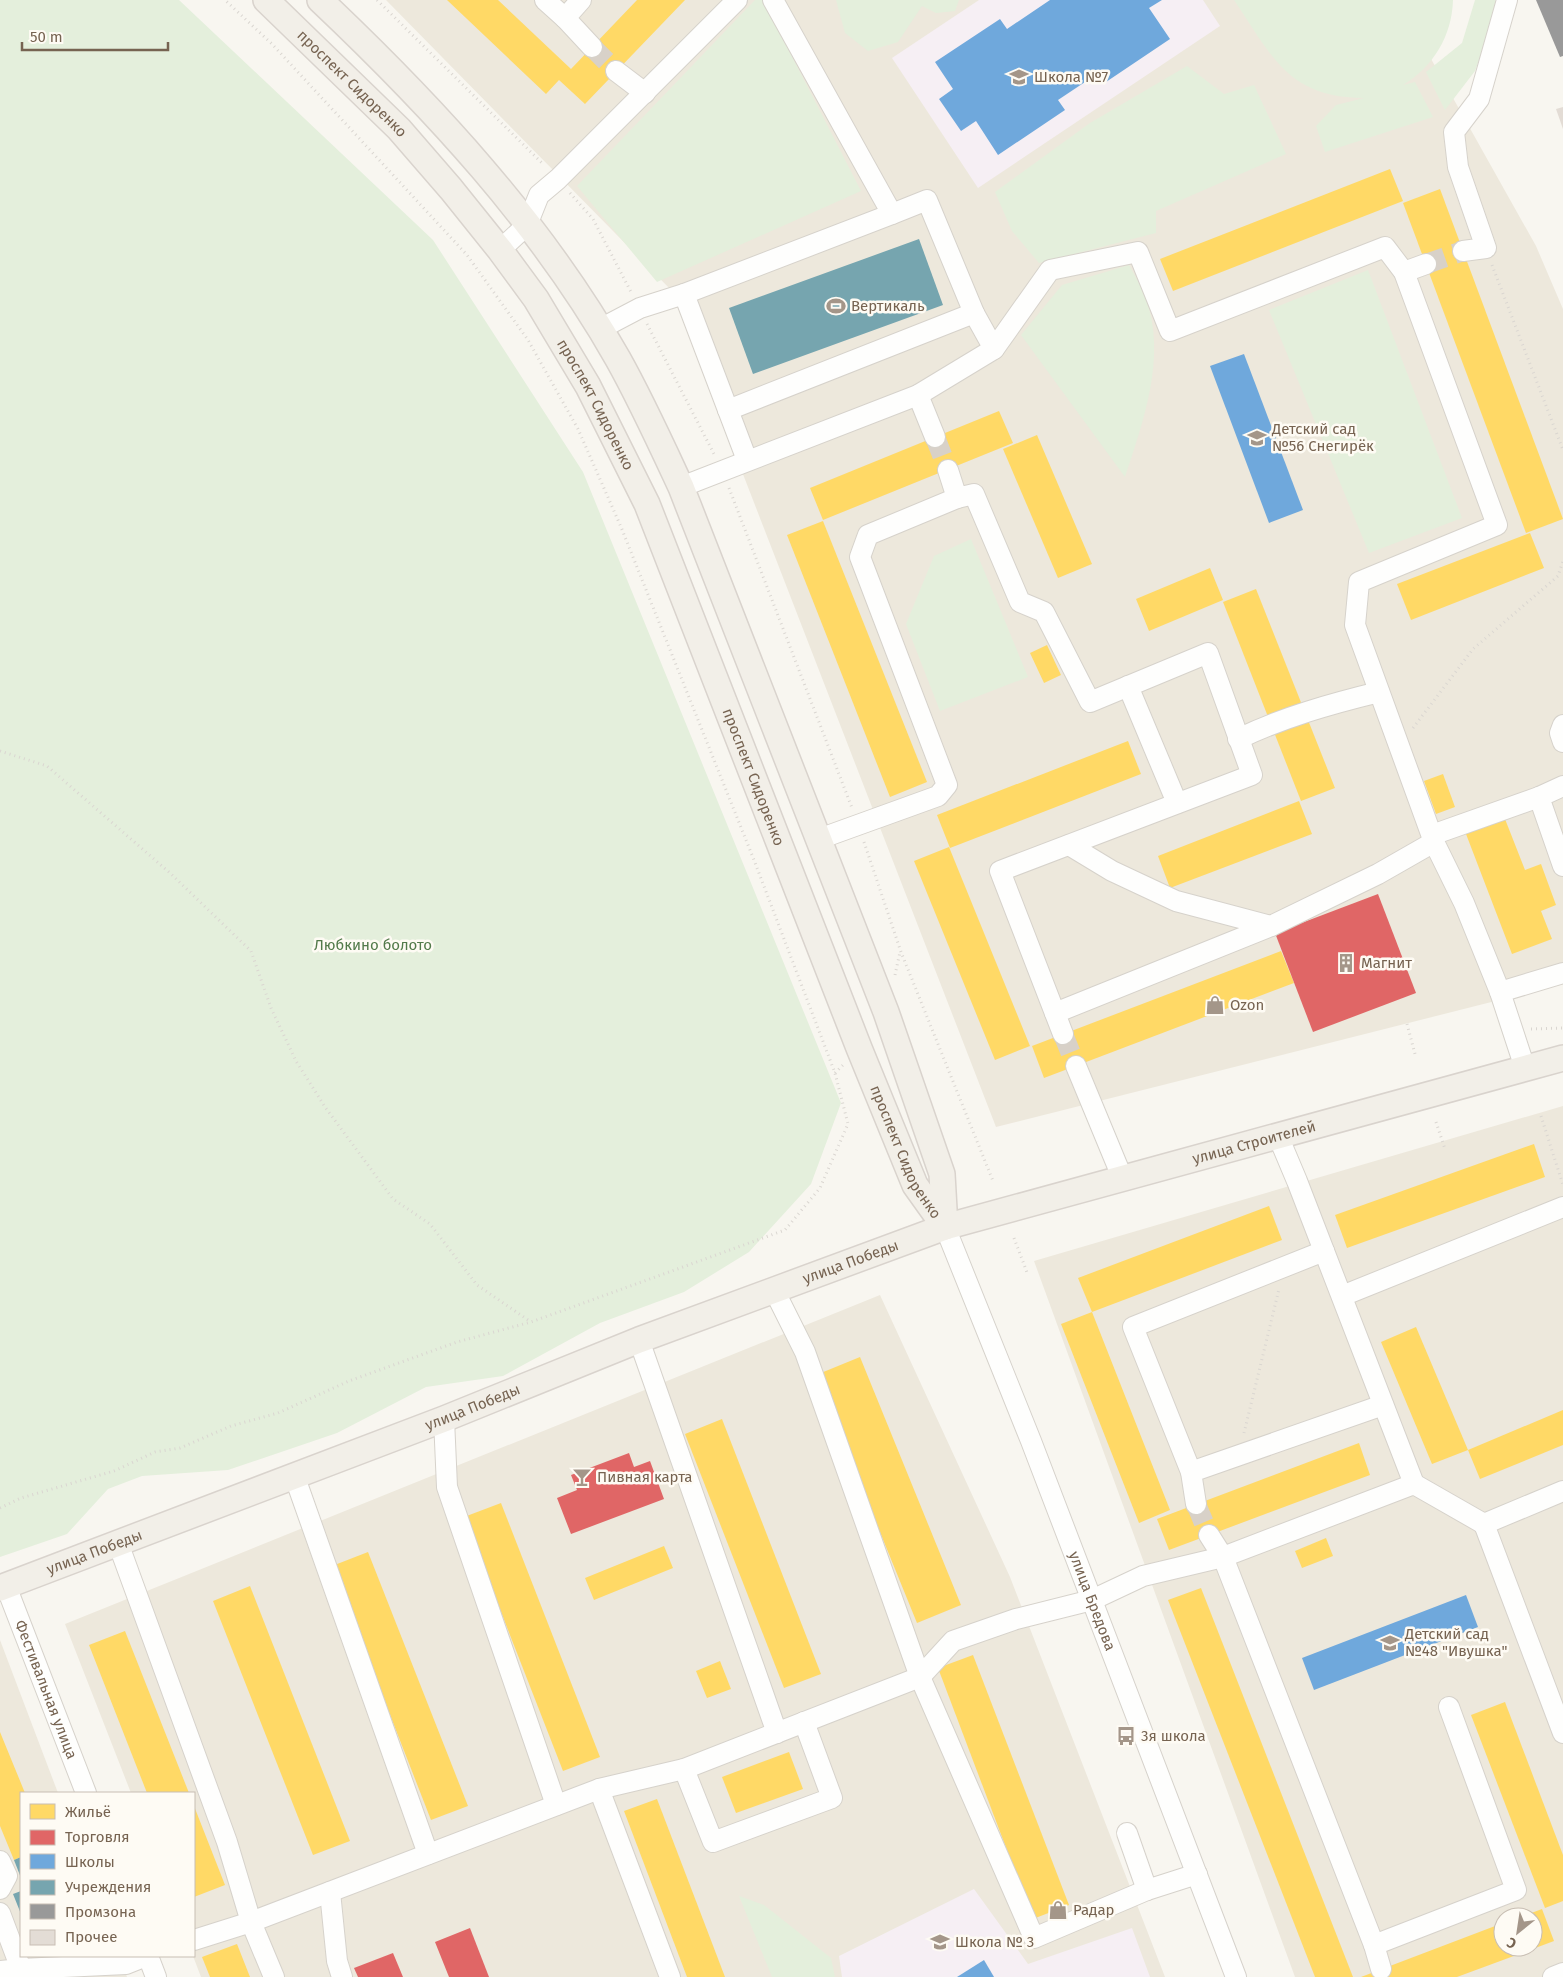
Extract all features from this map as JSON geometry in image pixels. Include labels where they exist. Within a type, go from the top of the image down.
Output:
[{"type":"main road","name":"проспект Сидоренко","points":[[266,0],[399,129],[500,250],[536,299],[588,386],[648,504],[911,1177],[945,1227]]},
{"type":"main road","name":"проспект Сидоренко","points":[[320,0],[410,88],[527,225],[600,329],[652,423],[681,487],[886,1012],[942,1174],[945,1227]]},
{"type":"main road","name":"улица Строителей","points":[[945,1227],[1122,1177],[1563,1058]]},
{"type":"main road","name":"улица Победы","points":[[3,1587],[444,1419],[639,1340],[945,1227]]},
{"type":"street","points":[[545,0],[592,47]]},
{"type":"street","points":[[564,18],[581,0]]},
{"type":"street","points":[[500,250],[527,225],[539,195],[737,0]]},
{"type":"street","points":[[773,0],[892,214]]},
{"type":"street","points":[[1463,251],[1486,248],[1458,167],[1454,132],[1479,99],[1507,0]]},
{"type":"street","points":[[616,71],[644,93]]},
{"type":"street","points":[[600,329],[640,308],[684,294],[927,200],[974,313],[994,350]]},
{"type":"street","points":[[681,487],[918,395],[994,350],[1050,270],[1138,252],[1170,332],[1385,247],[1404,272],[1497,525],[1358,582],[1355,625],[1433,839],[1464,903],[1500,992],[1525,1068]]},
{"type":"street","points":[[1404,272],[1426,264]]},
{"type":"street","points":[[684,294],[747,460]]},
{"type":"street","points":[[728,410],[974,313]]},
{"type":"street","points":[[918,395],[935,437]]},
{"type":"street","points":[[948,470],[957,498]]},
{"type":"street","points":[[819,839],[938,796],[947,785],[860,557],[868,535],[957,498],[974,494],[1020,602],[1044,612],[1090,702],[1208,653],[1252,775],[1000,871],[1064,1034]]},
{"type":"street","points":[[1128,686],[1176,803]]},
{"type":"street","points":[[1238,739],[1271,723],[1304,711],[1379,692]]},
{"type":"street","points":[[1563,725],[1560,733],[1563,742]]},
{"type":"street","points":[[1055,1013],[1271,926],[1378,874],[1433,839],[1563,786]]},
{"type":"street","points":[[1539,797],[1563,866]]},
{"type":"street","points":[[1069,844],[1112,871],[1176,901],[1271,926]]},
{"type":"street","points":[[1500,992],[1563,973]]},
{"type":"street","points":[[1076,1066],[1122,1177]]},
{"type":"street","points":[[1278,1136],[1414,1484],[1484,1524],[1563,1733]]},
{"type":"street","points":[[1342,1296],[1563,1207]]},
{"type":"street","name":"улица Бредова","points":[[945,1227],[1092,1600],[1236,1977]]},
{"type":"street","points":[[1196,1504],[1191,1472],[1133,1327],[1324,1251]]},
{"type":"street","points":[[774,1290],[804,1352],[920,1677],[1034,1938],[1148,1890],[1197,1874]]},
{"type":"street","points":[[639,1340],[778,1733]]},
{"type":"street","points":[[1191,1472],[1384,1405]]},
{"type":"street","points":[[444,1419],[447,1487],[556,1805]]},
{"type":"street","points":[[294,1475],[428,1854]]},
{"type":"street","points":[[195,1940],[251,1922],[599,1789],[684,1769],[778,1733],[920,1677],[953,1641],[1016,1619],[1092,1600],[1143,1576],[1223,1557],[1414,1484]]},
{"type":"street","points":[[1484,1524],[1563,1491]]},
{"type":"street","points":[[1209,1536],[1223,1557],[1374,1945],[1381,1969]]},
{"type":"street","points":[[118,1543],[226,1842],[251,1922],[274,1977]]},
{"type":"street","name":"Фестивальная улица","points":[[3,1587],[86,1792]]},
{"type":"street","points":[[1374,1945],[1516,1890],[1449,1707]]},
{"type":"street","points":[[684,1769],[713,1842],[832,1798],[804,1722]]},
{"type":"street","points":[[599,1789],[670,1977]]},
{"type":"street","points":[[1127,1833],[1148,1890]]},
{"type":"street","points":[[0,1861],[6,1876],[0,1889]]},
{"type":"street","points":[[330,1892],[337,1961],[342,1977]]},
{"type":"street","points":[[0,1913],[22,1969]]},
{"type":"street","points":[[0,1971],[22,1969],[124,1971],[145,1957]]},
{"type":"street","points":[[147,1957],[156,1977]]},
{"type":"street","points":[[1553,1977],[1563,1973]]},
{"type":"path","points":[[0,1508],[21,1498],[114,1471],[154,1452],[180,1448],[231,1426],[278,1413],[349,1381],[448,1345],[531,1322],[785,1230],[820,1188],[848,1124],[835,1074],[754,860],[621,527],[578,429],[528,340],[467,255],[272,44],[225,0]]},
{"type":"path","points":[[1486,248],[1563,450]]},
{"type":"path","points":[[1399,747],[1473,649],[1558,576],[1563,561]]},
{"type":"path","points":[[0,751],[47,766],[170,873],[251,951],[271,1008],[296,1061],[325,1107],[387,1192],[393,1199],[430,1224],[477,1285],[531,1322]]},
{"type":"path","points":[[1407,1024],[1415,1054]]},
{"type":"path","points":[[1512,1028],[1557,1030],[1563,1028]]},
{"type":"path","points":[[1542,1116],[1563,1185]]},
{"type":"path","points":[[1436,1122],[1446,1149]]},
{"type":"path","points":[[984,1158],[993,1181]]},
{"type":"path","points":[[1014,1238],[1028,1275]]},
{"type":"path","points":[[1238,1456],[1284,1267]]},
{"type":"shaded area","points":[[386,0],[1398,0],[1536,246],[1563,309],[1563,984],[996,1127],[672,291]]},
{"type":"shaded area","points":[[979,0],[1203,0],[1220,26],[978,188],[892,58]]},
{"type":"shaded area","points":[[1563,1106],[1563,1977],[1295,1977],[1034,1261]]},
{"type":"shaded area","points":[[880,1295],[1010,1577],[1165,1977],[201,1977],[193,1957],[195,1957],[195,1792],[131,1792],[65,1624]]},
{"type":"shaded area","points":[[0,1640],[58,1792],[20,1792],[20,1957],[119,1957],[127,1977],[0,1977]]},
{"type":"shaded area","name":"Школа № 3","points":[[974,1889],[1028,1964],[1132,1928],[1150,1977],[842,1977],[839,1956]]},
{"type":"green space","name":"Любкино болото","points":[[0,0],[179,0],[433,240],[583,472],[841,1103],[811,1184],[749,1252],[684,1292],[600,1323],[503,1376],[426,1387],[337,1433],[228,1470],[142,1476],[108,1489],[67,1534],[0,1557]]},
{"type":"green space","points":[[755,0],[763,0],[861,191],[657,282],[577,186]]},
{"type":"green space","points":[[836,0],[959,0],[955,11],[936,13],[922,6],[898,42],[868,51],[845,33]]},
{"type":"green space","points":[[1234,0],[1453,0],[1449,26],[1439,49],[1432,60],[1414,78],[1403,85],[1415,82],[1433,117],[1325,152],[1316,126],[1336,105],[1364,98],[1338,96],[1317,91],[1299,82],[1272,56]]},
{"type":"green space","points":[[1475,0],[1495,0],[1499,6],[1475,71],[1445,110],[1426,72],[1462,43]]},
{"type":"green space","points":[[1187,66],[1224,94],[1254,85],[1286,154],[1156,211],[1156,233],[1039,263],[1012,231],[995,192],[1090,123]]},
{"type":"green space","points":[[1129,265],[1146,299],[1152,321],[1154,344],[1150,389],[1145,412],[1125,477],[1021,335],[1062,285]]},
{"type":"green space","points":[[1368,270],[1462,518],[1369,553],[1269,310]]},
{"type":"green space","points":[[971,539],[1028,677],[940,711],[906,624],[934,556]]},
{"type":"green space","points":[[739,1896],[764,1905],[831,1958],[835,1977],[772,1977]]},
{"type":"building: Жильё","points":[[447,0],[498,0],[571,69],[637,0],[685,0],[585,104],[559,80],[546,94]]},
{"type":"building: Жильё","points":[[1390,169],[1403,201],[1173,291],[1160,259]]},
{"type":"building: Жильё","points":[[1440,189],[1563,519],[1526,533],[1403,203]]},
{"type":"building: Жильё","points":[[999,411],[1013,443],[823,520],[810,488]]},
{"type":"building: Жильё","points":[[1037,435],[1092,564],[1058,578],[1003,449]]},
{"type":"building: Жильё","points":[[823,521],[927,782],[890,797],[787,535]]},
{"type":"building: Жильё","points":[[1530,533],[1544,568],[1411,620],[1397,584]]},
{"type":"building: Жильё","points":[[1210,568],[1223,600],[1149,631],[1136,599]]},
{"type":"building: Жильё","points":[[1256,589],[1335,788],[1301,801],[1223,602]]},
{"type":"building: Жильё","points":[[1047,645],[1061,675],[1044,683],[1030,653]]},
{"type":"building: Жильё","points":[[1128,741],[1141,774],[950,848],[937,815]]},
{"type":"building: Жильё","points":[[1443,774],[1455,807],[1436,814],[1424,781]]},
{"type":"building: Жильё","points":[[1299,801],[1312,834],[1170,888],[1158,856]]},
{"type":"building: Жильё","points":[[1505,819],[1525,870],[1541,864],[1556,905],[1541,911],[1552,939],[1512,954],[1466,834]]},
{"type":"building: Жильё","points":[[949,847],[1030,1046],[995,1060],[914,861]]},
{"type":"building: Жильё","points":[[1281,951],[1294,983],[1044,1078],[1032,1046]]},
{"type":"building: Жильё","points":[[1534,1144],[1545,1177],[1347,1248],[1335,1215]]},
{"type":"building: Жильё","points":[[1269,1206],[1282,1240],[1092,1312],[1078,1278]]},
{"type":"building: Жильё","points":[[1092,1312],[1170,1510],[1139,1523],[1061,1324]]},
{"type":"building: Жильё","points":[[1416,1327],[1468,1450],[1432,1464],[1381,1342]]},
{"type":"building: Жильё","points":[[860,1357],[961,1605],[917,1623],[816,1375]]},
{"type":"building: Жильё","points":[[1563,1410],[1563,1445],[1480,1479],[1468,1450]]},
{"type":"building: Жильё","points":[[722,1419],[821,1674],[784,1688],[685,1434]]},
{"type":"building: Жильё","points":[[1359,1443],[1370,1475],[1169,1550],[1157,1519]]},
{"type":"building: Жильё","points":[[501,1503],[600,1757],[563,1771],[464,1517]]},
{"type":"building: Жильё","points":[[1326,1538],[1333,1556],[1302,1568],[1295,1551]]},
{"type":"building: Жильё","points":[[664,1546],[673,1568],[594,1600],[585,1578]]},
{"type":"building: Жильё","points":[[368,1552],[468,1806],[431,1820],[332,1566]]},
{"type":"building: Жильё","points":[[250,1586],[350,1841],[313,1855],[213,1601]]},
{"type":"building: Жильё","points":[[1201,1588],[1353,1977],[1315,1977],[1168,1600]]},
{"type":"building: Жильё","points":[[125,1631],[189,1792],[147,1792],[89,1645]]},
{"type":"building: Жильё","points":[[973,1655],[1069,1905],[1033,1919],[938,1668]]},
{"type":"building: Жильё","points":[[720,1661],[731,1689],[707,1698],[696,1671]]},
{"type":"building: Жильё","points":[[1505,1702],[1563,1855],[1563,1901],[1545,1908],[1471,1715]]},
{"type":"building: Жильё","points":[[0,1732],[25,1792],[20,1792],[20,1857],[14,1860],[0,1826]]},
{"type":"building: Жильё","points":[[789,1752],[803,1789],[736,1813],[722,1777]]},
{"type":"building: Жильё","points":[[657,1799],[725,1977],[687,1977],[624,1811]]},
{"type":"building: Жильё","points":[[195,1809],[225,1885],[195,1897]]},
{"type":"building: Жильё","points":[[1543,1912],[1554,1941],[1543,1945]]},
{"type":"building: Жильё","points":[[1493,1927],[1493,1957],[1511,1957],[1457,1977],[1361,1977]]},
{"type":"building: Жильё","points":[[237,1944],[250,1977],[210,1977],[202,1957]]},
{"type":"building: Торговля","name":"Магнит","points":[[1378,894],[1416,993],[1313,1032],[1275,933]]},
{"type":"building: Торговля","points":[[629,1453],[634,1467],[650,1461],[664,1499],[571,1534],[557,1498],[577,1490],[571,1475]]},
{"type":"building: Торговля","points":[[470,1928],[489,1977],[449,1977],[435,1942]]},
{"type":"building: Торговля","points":[[393,1953],[403,1977],[358,1977],[354,1968]]},
{"type":"building: Школы","name":"Школа №7","points":[[1050,0],[1162,0],[1149,8],[1170,39],[1106,82],[1100,72],[1058,100],[1065,110],[998,155],[976,121],[961,131],[939,99],[953,89],[935,62],[1000,19],[1007,29]]},
{"type":"building: Школы","name":"Детский сад №56 Снегирёк","points":[[1244,354],[1303,510],[1269,523],[1210,366]]},
{"type":"building: Школы","name":"Детский сад №48 \"Ивушка\"","points":[[1466,1595],[1478,1627],[1314,1690],[1302,1658]]},
{"type":"building: Школы","points":[[984,1960],[994,1977],[957,1977]]},
{"type":"building: Учреждения","name":"Вертикаль","points":[[919,239],[943,305],[753,374],[729,308]]},
{"type":"building: Учреждения","points":[[20,1857],[20,1875],[14,1860]]},
{"type":"building: Учреждения","points":[[20,1891],[20,1912],[13,1894]]},
{"type":"building: Промзона","points":[[1536,0],[1563,0],[1563,56],[1560,57]]},
{"type":"building: Прочее","points":[[1563,107],[1563,129],[1556,109]]},
{"type":"tunnel","points":[[592,47],[616,71]]},
{"type":"tunnel","points":[[1426,264],[1463,251]]},
{"type":"tunnel","points":[[935,437],[948,470]]},
{"type":"tunnel","points":[[1063,1034],[1076,1066]]},
{"type":"tunnel","points":[[1196,1504],[1209,1535]]},
{"type":"place","name":"Школа №7","points":[[1019,77]]},
{"type":"place","name":"Вертикаль","points":[[836,306]]},
{"type":"place","name":"Детский сад №56 Снегирёк","points":[[1257,438]]},
{"type":"place","name":"Магнит","points":[[1346,963]]},
{"type":"place","name":"Ozon","points":[[1215,1005]]},
{"type":"place","name":"Пивная карта","points":[[582,1477]]},
{"type":"place","name":"Детский сад №48 \"Ивушка\"","points":[[1390,1643]]},
{"type":"place","name":"3я школа","points":[[1126,1736]]},
{"type":"place","name":"Радар","points":[[1058,1910]]},
{"type":"place","name":"Школа № 3","points":[[940,1942]]}]
